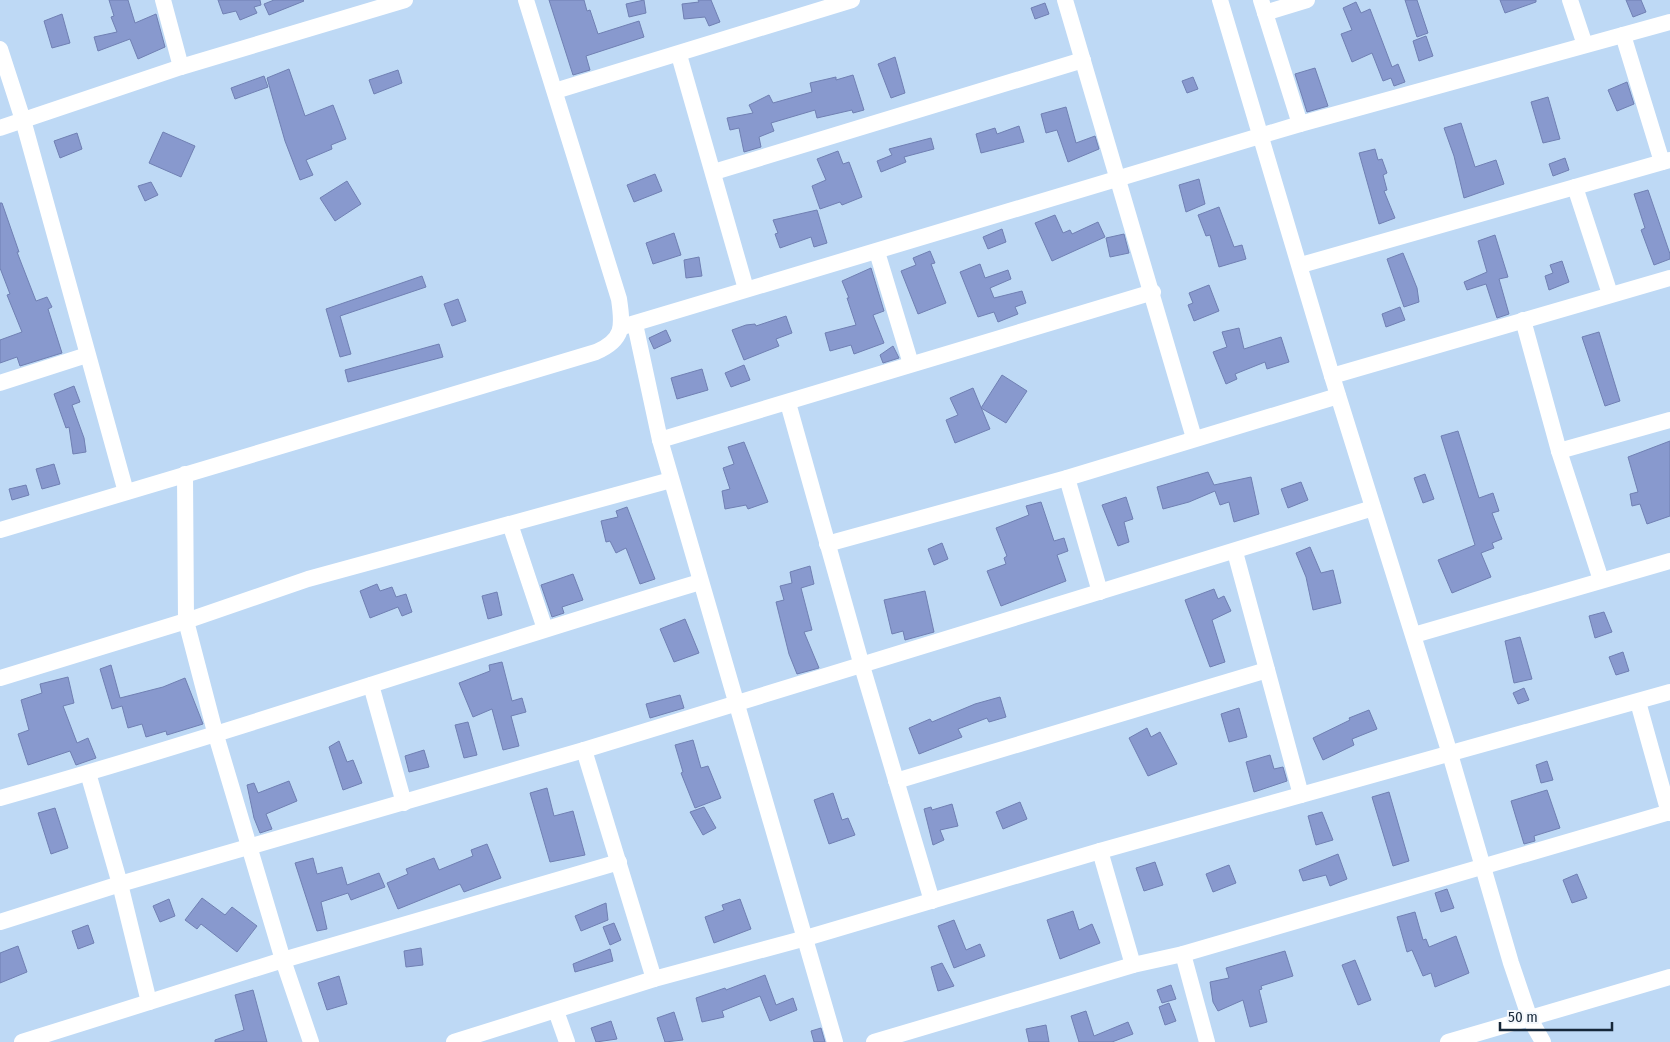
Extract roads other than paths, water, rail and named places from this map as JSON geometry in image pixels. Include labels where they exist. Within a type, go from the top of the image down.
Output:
[{"type":"street","points":[[163,0],[181,67]]},
{"type":"street","points":[[0,128],[181,67],[405,0]]},
{"type":"street","points":[[526,0],[628,326],[700,582],[737,702],[835,1042]]},
{"type":"street","points":[[555,91],[679,55],[831,3],[852,0]]},
{"type":"street","points":[[1065,0],[1153,292],[1194,438]]},
{"type":"street","points":[[1220,0],[1301,265],[1338,396],[1414,635],[1483,868],[1530,1019],[1543,1042]]},
{"type":"street","points":[[1300,124],[1263,6],[1307,0]]},
{"type":"street","points":[[1570,0],[1585,45]]},
{"type":"street","points":[[0,530],[596,352],[608,347],[628,326],[746,289],[1119,180],[1300,124],[1670,22]]},
{"type":"street","points":[[1301,265],[1666,161],[1623,35]]},
{"type":"street","points":[[0,49],[23,120],[126,492]]},
{"type":"street","points":[[679,55],[746,289]]},
{"type":"street","points":[[714,172],[1083,60]]},
{"type":"street","points":[[1575,187],[1610,294]]},
{"type":"street","points":[[877,252],[911,364]]},
{"type":"street","points":[[1332,376],[1670,278]]},
{"type":"street","points":[[660,440],[1153,292]]},
{"type":"street","points":[[1523,320],[1559,451],[1601,580]]},
{"type":"street","points":[[0,383],[87,355]]},
{"type":"street","points":[[826,544],[1067,478],[1194,438],[1338,396]]},
{"type":"street","points":[[788,403],[826,544],[932,900]]},
{"type":"street","points":[[1559,451],[1670,420]]},
{"type":"street","points":[[185,474],[188,590],[186,620],[215,732],[283,960],[311,1042]]},
{"type":"street","points":[[1067,478],[1100,592]]},
{"type":"street","points":[[0,678],[186,620],[308,579],[671,480]]},
{"type":"street","points":[[0,922],[120,884],[584,750],[1235,552],[1373,508]]},
{"type":"street","points":[[510,524],[545,629]]},
{"type":"street","points":[[1235,552],[1301,795]]},
{"type":"street","points":[[1414,635],[1670,561]]},
{"type":"street","points":[[0,798],[88,773],[700,582]]},
{"type":"street","points":[[896,781],[1267,670]]},
{"type":"street","points":[[371,685],[404,803]]},
{"type":"street","points":[[454,1042],[654,979],[806,938],[1100,851],[1670,692]]},
{"type":"street","points":[[874,1042],[1133,965],[1182,954],[1669,813],[1638,702]]},
{"type":"street","points":[[584,750],[654,979]]},
{"type":"street","points":[[88,773],[120,884],[149,1002]]},
{"type":"street","points":[[1100,851],[1133,965]]},
{"type":"street","points":[[22,1042],[43,1039],[149,1002],[283,960],[619,862]]},
{"type":"street","points":[[1182,954],[1207,1042]]},
{"type":"street","points":[[1448,1042],[1670,977]]},
{"type":"street","points":[[556,1010],[568,1042]]}]
